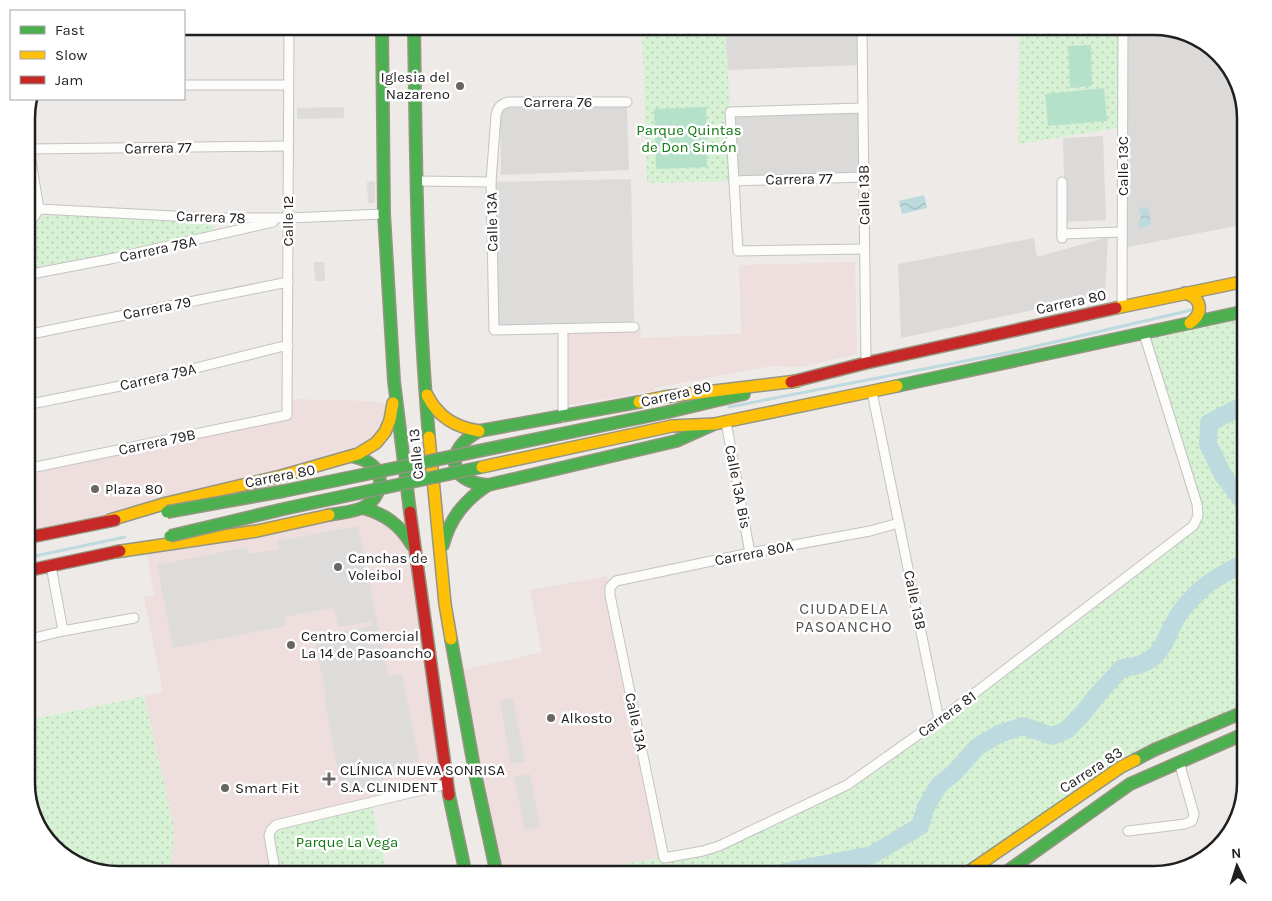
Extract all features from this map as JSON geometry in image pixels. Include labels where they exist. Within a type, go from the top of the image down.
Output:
[{"type":"main road","name":"Calle 13","points":[[382,35],[384,214],[394,381],[415,554],[447,784],[464,866]]},
{"type":"main road","name":"Calle 13","points":[[414,35],[418,257],[425,389],[445,604],[476,778],[495,866]]},
{"type":"main road","name":"Carrera 80","points":[[35,536],[110,520],[167,512],[294,489],[668,412],[866,363],[1181,293],[1237,283]]},
{"type":"main road","points":[[1181,293],[1191,294],[1200,304],[1201,310],[1197,319],[1189,324]]},
{"type":"main road","name":"Carrera 80","points":[[115,552],[170,536],[288,508],[672,426],[720,423],[1237,313]]},
{"type":"main road","name":"Carrera 80","points":[[110,520],[167,503],[281,476],[352,456],[371,448],[381,438],[388,426],[394,381]]},
{"type":"main road","points":[[720,423],[676,441],[488,484],[472,484],[457,470],[455,460],[456,450],[461,441],[479,431],[664,397],[797,381]]},
{"type":"main road","points":[[425,389],[435,409],[444,418],[455,425],[479,431]]},
{"type":"main road","points":[[352,456],[368,460],[375,466],[381,481],[377,498],[363,508]]},
{"type":"main road","points":[[442,557],[446,534],[455,514],[470,497],[488,484]]},
{"type":"main road","points":[[363,508],[383,514],[400,526],[406,534],[415,554]]},
{"type":"main road","name":"Carrera 80","points":[[35,569],[115,552],[261,530],[363,508]]},
{"type":"main road","name":"Carrera 83","points":[[977,866],[1121,767],[1154,750],[1237,715]]},
{"type":"main road","points":[[1015,866],[1130,784],[1237,737]]},
{"type":"main road","points":[[1154,750],[1148,758],[1148,764],[1153,769],[1161,769]]},
{"type":"main road","points":[[1121,767],[1130,766],[1134,770],[1135,779],[1130,784]]},
{"type":"street","name":"Calle 12","points":[[287,415],[289,35]]},
{"type":"street","name":"Calle 13B","points":[[862,35],[866,363]]},
{"type":"street","name":"Calle 13C","points":[[1122,306],[1123,35]]},
{"type":"street","points":[[185,85],[288,85]]},
{"type":"street","name":"Carrera 76","points":[[496,115],[498,108],[508,102],[627,102]]},
{"type":"street","points":[[863,108],[730,112],[738,251],[864,249]]},
{"type":"street","name":"Calle 13A","points":[[496,115],[491,182],[494,330],[563,329]]},
{"type":"street","name":"Carrera 77","points":[[35,148],[288,146]]},
{"type":"street","name":"Carrera 77","points":[[734,181],[863,178]]},
{"type":"street","points":[[417,181],[491,182]]},
{"type":"street","points":[[1062,182],[1062,236],[1122,232]]},
{"type":"street","points":[[35,187],[39,209],[35,215]]},
{"type":"street","name":"Carrera 78","points":[[39,209],[212,218],[288,218],[384,214]]},
{"type":"street","name":"Carrera 78A","points":[[35,273],[154,250],[288,218]]},
{"type":"street","name":"Carrera 79","points":[[35,333],[288,282]]},
{"type":"street","points":[[563,416],[563,329],[634,327]]},
{"type":"street","name":"Carrera 81","points":[[664,858],[719,846],[847,785],[939,720],[1192,526],[1198,516],[1197,504],[1144,334]]},
{"type":"street","name":"Carrera 79A","points":[[35,403],[140,382],[288,345]]},
{"type":"street","name":"Calle 13B","points":[[872,392],[939,720]]},
{"type":"street","name":"Carrera 79B","points":[[35,466],[287,415]]},
{"type":"street","name":"Calle 13A Bis","points":[[720,423],[750,553]]},
{"type":"street","name":"Carrera 80A","points":[[610,587],[616,581],[899,524]]},
{"type":"street","points":[[51,566],[63,631]]},
{"type":"street","name":"Calle 13A","points":[[610,587],[664,858]]},
{"type":"street","points":[[35,638],[134,618]]},
{"type":"street","points":[[1128,831],[1185,824],[1192,821],[1194,814],[1179,762]]},
{"type":"street","points":[[274,866],[269,842],[271,830],[276,825],[447,784]]},
{"type":"shaded area","points":[[726,35],[862,35],[862,65],[728,70]]},
{"type":"shaded area","points":[[1123,35],[1154,35],[1181,39],[1204,52],[1216,63],[1228,81],[1234,97],[1237,118],[1237,226],[1123,248]]},
{"type":"shaded area","points":[[344,107],[344,118],[297,119],[297,108]]},
{"type":"shaded area","points":[[627,107],[629,170],[501,175],[500,108]]},
{"type":"shaded area","points":[[863,108],[863,177],[734,181],[730,112]]},
{"type":"shaded area","points":[[1103,136],[1106,220],[1065,222],[1063,138]]},
{"type":"shaded area","points":[[631,179],[634,327],[494,330],[491,182]]},
{"type":"shaded area","points":[[375,181],[375,203],[368,203],[367,182]]},
{"type":"shaded area","points":[[1108,237],[1105,295],[901,338],[898,264],[1034,238],[1037,257]]},
{"type":"shaded area","points":[[314,262],[324,262],[325,281],[315,281]]},
{"type":"shaded area","points":[[855,262],[857,354],[802,367],[772,366],[654,388],[654,391],[563,406],[563,329],[640,327],[641,338],[741,334],[739,265]]},
{"type":"shaded area","points":[[288,399],[373,401],[392,406],[371,448],[35,536],[35,467],[287,415]]},
{"type":"shaded area","name":"Centro Comercial La 14 de Pasoancho","points":[[363,508],[407,535],[447,784],[276,825],[276,866],[172,866],[174,827],[144,696],[163,692],[144,597],[154,595],[146,549]]},
{"type":"shaded area","points":[[358,526],[388,676],[402,673],[419,761],[383,768],[386,784],[342,793],[314,637],[372,626],[372,621],[339,627],[334,608],[284,617],[286,626],[173,648],[157,565],[247,547],[249,554],[279,549],[277,541]]},
{"type":"shaded area","name":"Alkosto","points":[[607,576],[664,858],[613,866],[495,866],[458,671],[542,652],[530,590]]},
{"type":"shaded area","points":[[513,698],[525,761],[511,764],[500,700]]},
{"type":"shaded area","points":[[530,774],[540,827],[525,830],[514,777]]},
{"type":"green space","name":"Parque Quintas de Don Simón","points":[[642,35],[726,35],[734,181],[647,183]]},
{"type":"green space","points":[[1019,35],[1123,35],[1123,127],[1018,144]]},
{"type":"green space","points":[[1091,45],[1092,86],[1070,88],[1068,46]]},
{"type":"green space","points":[[1104,88],[1107,121],[1048,126],[1045,94]]},
{"type":"green space","points":[[706,107],[707,167],[656,169],[654,109]]},
{"type":"green space","points":[[35,190],[39,209],[214,221],[214,233],[35,273]]},
{"type":"green space","points":[[1237,313],[1237,715],[1154,750],[978,866],[611,866],[703,851],[847,785],[1149,559],[1198,516],[1144,334]]},
{"type":"green space","points":[[144,696],[174,827],[172,866],[118,866],[91,862],[68,849],[56,838],[39,810],[35,788],[35,719]]},
{"type":"green space","name":"Parque La Vega","points":[[371,802],[385,866],[275,866],[271,830]]},
{"type":"water","points":[[924,195],[927,208],[902,214],[899,201]]},
{"type":"water","points":[[1148,207],[1151,225],[1139,228],[1138,223],[1141,218],[1139,208]]},
{"type":"waterway","points":[[729,407],[1011,352],[1196,309]]},
{"type":"waterway","points":[[1237,409],[1209,423],[1208,444],[1223,475],[1237,493]]},
{"type":"waterway","points":[[35,556],[125,537]]},
{"type":"waterway","points":[[815,866],[872,855],[920,826],[926,807],[939,785],[954,773],[977,747],[999,734],[1023,726],[1052,736],[1067,730],[1122,668],[1138,665],[1149,660],[1157,653],[1178,616],[1197,593],[1213,580],[1237,566]]},
{"type":"traffic: fast","points":[[382,35],[384,214],[394,381],[410,512]]},
{"type":"traffic: fast","points":[[414,35],[416,180],[429,437]]},
{"type":"traffic: fast","points":[[897,386],[1237,313]]},
{"type":"traffic: fast","points":[[668,412],[744,394]]},
{"type":"traffic: fast","points":[[639,402],[479,431],[468,438],[460,447],[456,455],[455,464],[464,478],[474,483],[488,485],[676,441],[714,424]]},
{"type":"traffic: fast","points":[[167,512],[284,491],[668,412]]},
{"type":"traffic: fast","points":[[329,515],[360,509],[370,503],[378,492],[380,479],[375,468],[365,460],[351,456]]},
{"type":"traffic: fast","points":[[170,536],[288,508],[482,467]]},
{"type":"traffic: fast","points":[[443,545],[454,518],[472,497],[488,485]]},
{"type":"traffic: fast","points":[[363,508],[391,521],[412,545]]},
{"type":"traffic: fast","points":[[451,639],[476,778],[495,866]]},
{"type":"traffic: fast","points":[[1135,760],[1237,715]]},
{"type":"traffic: fast","points":[[1015,866],[1130,784],[1237,737]]},
{"type":"traffic: fast","points":[[449,795],[464,866]]},
{"type":"traffic: slow","points":[[1116,308],[1237,283]]},
{"type":"traffic: slow","points":[[1185,293],[1195,298],[1199,306],[1198,315],[1190,323]]},
{"type":"traffic: slow","points":[[639,402],[664,397],[797,381]]},
{"type":"traffic: slow","points":[[672,426],[714,424],[897,386]]},
{"type":"traffic: slow","points":[[427,395],[436,409],[448,420],[462,427],[479,431]]},
{"type":"traffic: slow","points":[[110,520],[167,503],[281,476],[358,454],[376,443],[385,432],[390,420],[393,403]]},
{"type":"traffic: slow","points":[[482,467],[672,426]]},
{"type":"traffic: slow","points":[[429,437],[445,604],[451,639]]},
{"type":"traffic: slow","points":[[115,552],[257,531],[329,515]]},
{"type":"traffic: slow","points":[[977,866],[1121,767],[1135,760]]},
{"type":"traffic: jam","points":[[791,382],[866,363],[1116,308]]},
{"type":"traffic: jam","points":[[410,512],[449,795]]},
{"type":"traffic: jam","points":[[35,536],[115,520]]},
{"type":"traffic: jam","points":[[35,569],[120,551]]},
{"type":"place","name":"Iglesia del Nazareno","points":[[460,86]]},
{"type":"place","name":"Plaza 80","points":[[95,489]]},
{"type":"place","name":"Canchas de Voleibol","points":[[338,567]]},
{"type":"place","name":"Centro Comercial La 14 de Pasoancho","points":[[291,645]]},
{"type":"place","name":"Alkosto","points":[[551,718]]},
{"type":"place","name":"CLÍNICA NUEVA SONRISA S.A. CLINIDENT","points":[[329,779]]},
{"type":"place","name":"Smart Fit","points":[[225,788]]},
{"type":"district","name":"CIUDADELA PASOANCHO","points":[[844,617]]}]
